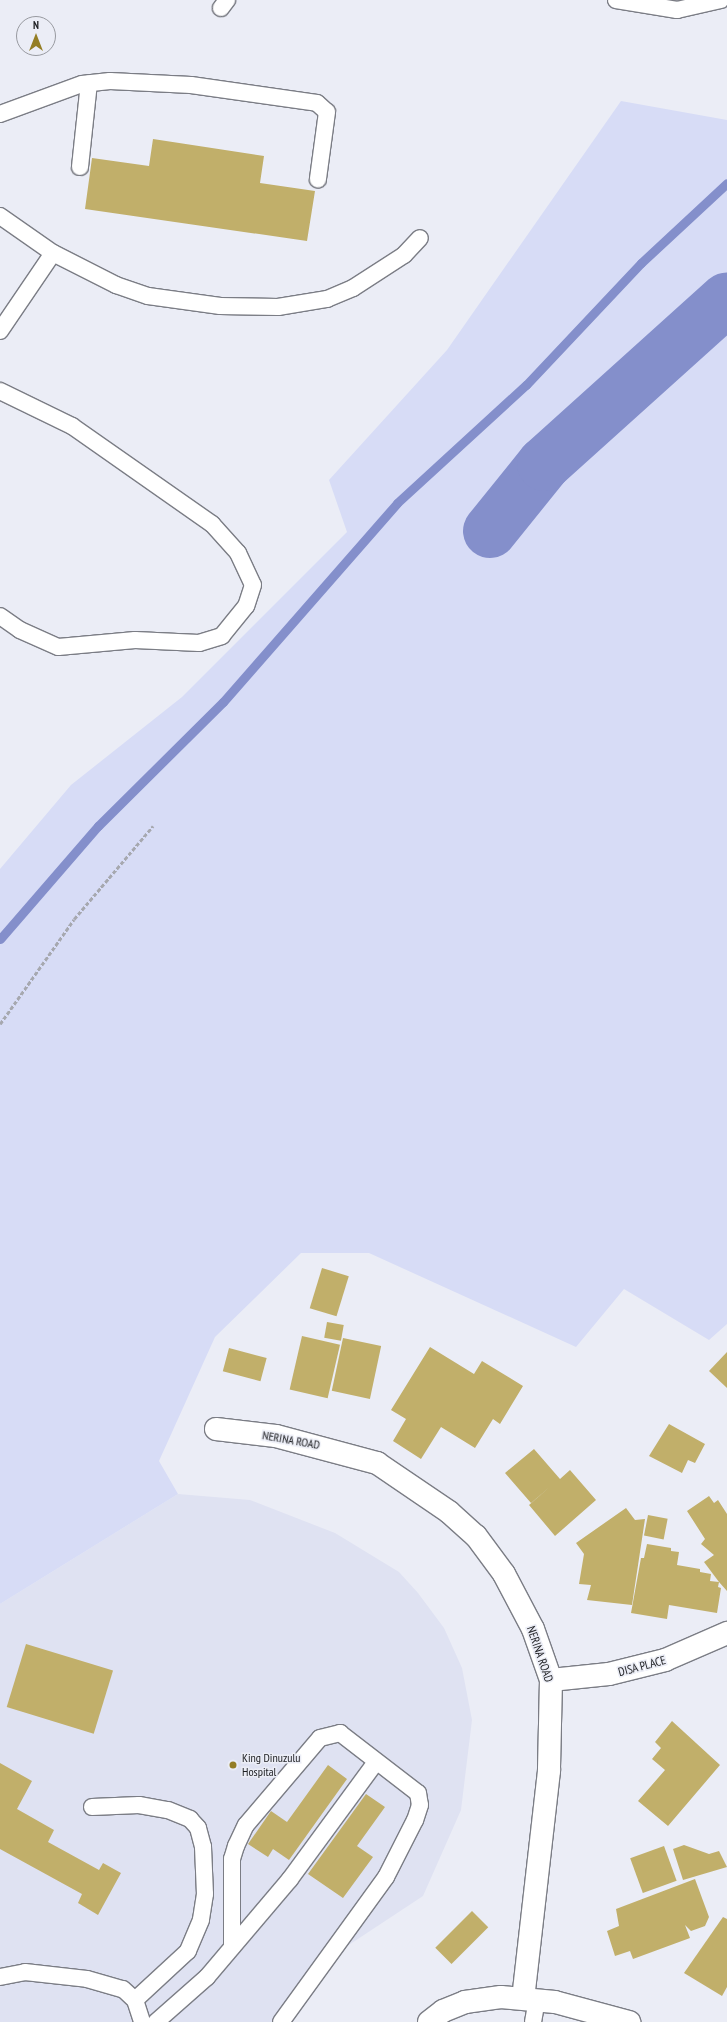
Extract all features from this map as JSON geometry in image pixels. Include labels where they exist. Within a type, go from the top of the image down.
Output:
[{"type":"street","name":"NERINA ROAD","points":[[216,1429],[324,1446],[377,1463],[415,1486],[476,1536],[504,1574],[533,1629],[552,1680],[549,1771],[530,1999]]},
{"type":"street","name":"DISA PLACE","points":[[552,1680],[609,1674],[665,1660],[727,1633]]},
{"type":"street","points":[[429,2022],[443,2011],[466,2002],[530,1999],[629,2022]]},
{"type":"lane","points":[[616,0],[677,10],[721,0]]},
{"type":"lane","points":[[0,114],[88,83],[147,81],[191,85],[317,102],[327,112],[318,178]]},
{"type":"lane","points":[[80,167],[88,83]]},
{"type":"lane","points":[[0,216],[53,253],[116,285],[148,296],[220,306],[278,307],[327,299],[353,288],[404,255],[420,238]]},
{"type":"lane","points":[[0,331],[53,253]]},
{"type":"lane","points":[[0,391],[72,426],[212,524],[238,553],[253,585],[246,606],[222,636],[199,644],[136,640],[58,648],[20,630],[0,616]]},
{"type":"lane","points":[[232,1947],[232,1859],[246,1825],[327,1734],[340,1733],[418,1793],[420,1805],[415,1820],[386,1877],[282,2022]]},
{"type":"lane","points":[[156,2022],[207,1977],[290,1879],[376,1762]]},
{"type":"lane","points":[[92,1807],[139,1805],[168,1810],[190,1819],[198,1828],[203,1847],[205,1894],[201,1920],[190,1945],[135,2000]]},
{"type":"lane","points":[[0,1977],[25,1972],[87,1979],[123,1990],[135,2000],[142,2022]]},
{"type":"lane","points":[[530,1999],[533,2022]]},
{"type":"path","points":[[0,1024],[74,919],[153,826]]},
{"type":"shaded area","points":[[621,101],[727,120],[727,1324],[709,1340],[624,1289],[576,1347],[369,1253],[301,1253],[215,1337],[159,1461],[178,1494],[0,1604],[0,869],[71,785],[182,697],[347,532],[329,480],[447,350]]},
{"type":"shaded area","name":"King Dinuzulu Hospital","points":[[178,1494],[250,1500],[335,1533],[399,1572],[418,1593],[444,1628],[462,1668],[472,1720],[461,1810],[423,1896],[323,1962],[278,2022],[0,2022],[0,1604]]},
{"type":"building","points":[[153,139],[264,156],[260,183],[315,191],[307,241],[85,209],[92,158],[149,166]]},
{"type":"building","points":[[322,1268],[349,1276],[336,1316],[310,1308]]},
{"type":"building","points":[[327,1322],[344,1325],[341,1341],[324,1338]]},
{"type":"building","points":[[302,1336],[340,1345],[328,1398],[290,1390]]},
{"type":"building","points":[[343,1338],[381,1346],[370,1399],[332,1391]]},
{"type":"building","points":[[430,1347],[474,1374],[482,1361],[523,1386],[500,1424],[493,1419],[475,1448],[441,1427],[421,1459],[393,1441],[406,1419],[391,1410]]},
{"type":"building","points":[[229,1348],[267,1358],[260,1381],[223,1371]]},
{"type":"building","points":[[727,1352],[727,1388],[709,1371]]},
{"type":"building","points":[[669,1424],[705,1444],[695,1463],[688,1460],[682,1473],[649,1456]]},
{"type":"building","points":[[534,1449],[560,1479],[570,1470],[596,1500],[555,1536],[529,1505],[552,1485],[531,1503],[505,1473]]},
{"type":"building","points":[[709,1496],[714,1503],[718,1500],[727,1514],[727,1591],[704,1562],[714,1555],[701,1544],[705,1539],[687,1511]]},
{"type":"building","points":[[626,1508],[635,1520],[645,1519],[632,1605],[587,1600],[591,1585],[579,1584],[584,1554],[576,1543]]},
{"type":"building","points":[[648,1515],[668,1519],[664,1539],[644,1536]]},
{"type":"building","points":[[647,1544],[671,1548],[671,1551],[679,1552],[677,1565],[700,1569],[700,1572],[711,1574],[710,1581],[719,1582],[718,1587],[721,1588],[717,1613],[669,1605],[667,1619],[631,1613],[641,1558],[644,1558]]},
{"type":"building","points":[[26,1644],[113,1671],[94,1734],[7,1707]]},
{"type":"building","points":[[672,1721],[720,1765],[668,1826],[638,1801],[665,1770],[652,1759],[661,1748],[655,1742]]},
{"type":"building","points":[[0,1763],[32,1781],[17,1809],[54,1830],[48,1842],[99,1870],[103,1863],[121,1873],[98,1915],[78,1903],[82,1894],[0,1849]]},
{"type":"building","points":[[328,1765],[347,1779],[289,1860],[273,1849],[268,1857],[248,1844],[271,1811],[287,1822]]},
{"type":"building","points":[[366,1794],[385,1807],[357,1846],[373,1857],[343,1898],[308,1874]]},
{"type":"building","points":[[684,1845],[709,1854],[719,1851],[727,1867],[683,1880],[673,1849]]},
{"type":"building","points":[[664,1846],[677,1881],[643,1893],[630,1858]]},
{"type":"building","points":[[695,1879],[709,1917],[705,1926],[691,1931],[685,1925],[690,1938],[633,1959],[630,1951],[615,1956],[607,1931],[619,1926],[616,1909]]},
{"type":"building","points":[[472,1911],[488,1927],[451,1964],[435,1948]]},
{"type":"building","points":[[723,1917],[727,1919],[727,1987],[722,1996],[684,1973]]},
{"type":"waterway","points":[[0,939],[98,826],[223,702],[397,503],[526,385],[641,263],[727,183]]},
{"type":"waterway","points":[[490,531],[544,464],[727,299]]},
{"type":"place","name":"King Dinuzulu Hospital","points":[[233,1765]]}]
